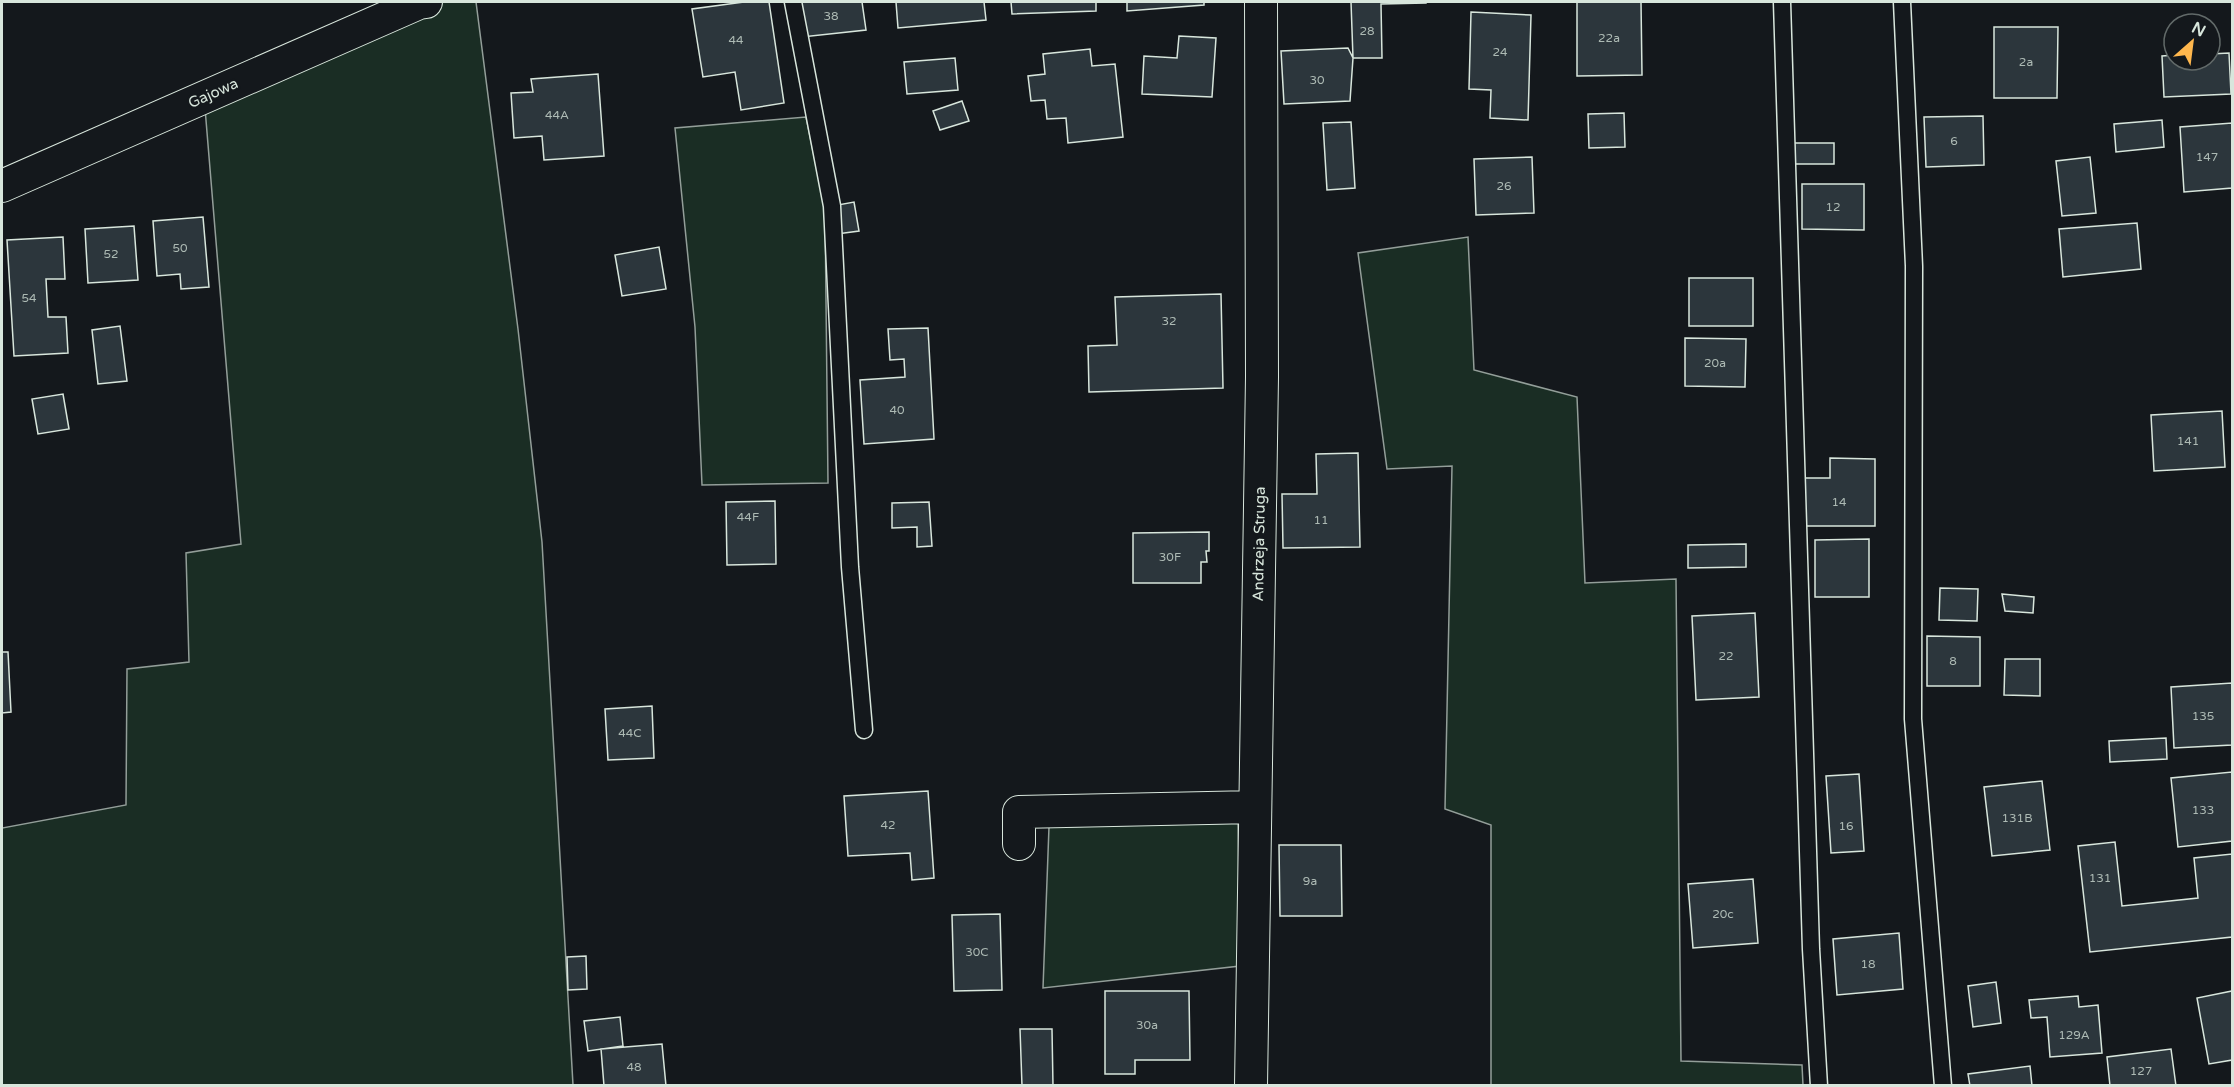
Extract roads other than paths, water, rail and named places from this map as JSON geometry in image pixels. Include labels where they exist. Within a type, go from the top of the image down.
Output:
[{"type":"street","name":"Gajowa","points":[[2,186],[397,12],[426,2]]},
{"type":"street","name":"Andrzeja Struga","points":[[1251,1086],[1262,377],[1261,2]]},
{"type":"street","points":[[1019,844],[1019,812],[1255,807]]},
{"type":"lane","points":[[793,2],[832,206],[850,567],[864,730]]},
{"type":"lane","points":[[1782,2],[1810,937],[1819,1086]]},
{"type":"lane","points":[[1902,2],[1914,266],[1913,719],[1943,1086]]}]
